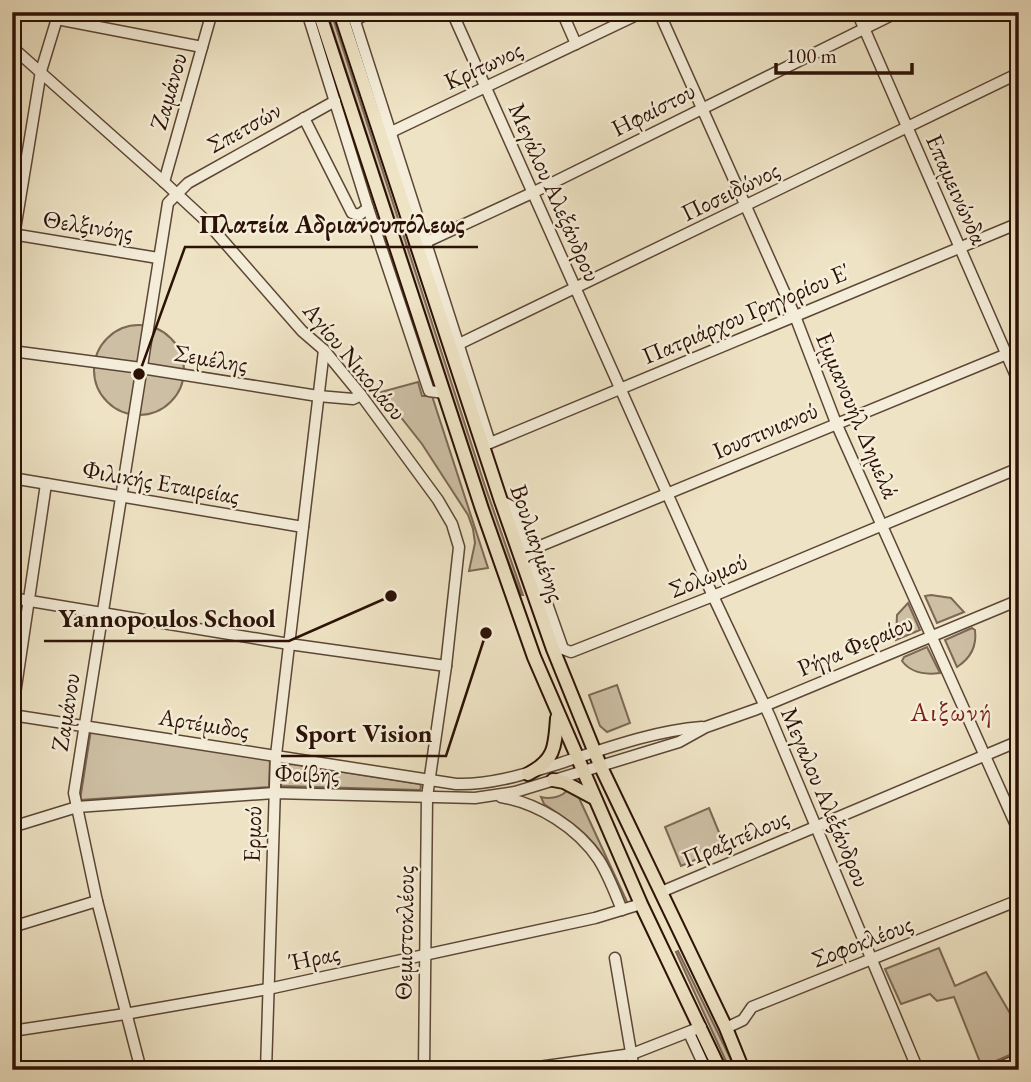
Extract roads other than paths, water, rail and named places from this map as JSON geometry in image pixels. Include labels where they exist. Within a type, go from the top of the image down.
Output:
[{"type":"main road","name":"Βουλιαγμένης","points":[[318,12],[353,135],[534,657],[695,1030],[720,1070]]},
{"type":"main road","name":"Βουλιαγμένης","points":[[340,12],[385,134],[449,329],[500,502],[553,649],[600,765],[726,1028],[743,1070]]},
{"type":"main road","points":[[553,649],[554,624]]},
{"type":"main road","points":[[528,774],[541,767],[554,750],[557,715]]},
{"type":"main road","points":[[549,782],[564,782],[595,800]]},
{"type":"street","name":"Ζαμάνου","points":[[164,181],[212,12]]},
{"type":"street","points":[[307,12],[335,101],[353,135],[368,208],[429,391],[444,393]]},
{"type":"street","points":[[370,12],[353,16],[385,134]]},
{"type":"street","name":"Μεγάλου Αλεξάνδρου","points":[[452,12],[621,388]]},
{"type":"street","points":[[562,12],[576,44]]},
{"type":"street","name":"Κρίτωνος","points":[[385,134],[643,12]]},
{"type":"street","name":"Εμμανουήλ Δημελά","points":[[659,12],[794,316],[836,423],[1019,832]]},
{"type":"street","name":"Επαμεινώνδα","points":[[858,12],[1019,383]]},
{"type":"street","name":"Ηφαίστου","points":[[426,242],[532,193],[898,12]]},
{"type":"street","points":[[12,248],[41,71],[58,16],[202,47]]},
{"type":"street","name":"Αγίου Νικολάου","points":[[12,47],[205,220],[361,395],[438,500],[452,524],[459,547],[446,666],[427,797]]},
{"type":"street","name":"Ποσειδώνος","points":[[459,344],[1019,73]]},
{"type":"street","name":"Σπετσών","points":[[176,193],[188,183],[335,101]]},
{"type":"street","points":[[304,118],[352,213],[359,215],[368,208]]},
{"type":"street","name":"Ζαμάνου","points":[[141,1070],[97,901],[74,793],[158,258],[168,203],[176,193]]},
{"type":"street","points":[[408,203],[426,242],[449,329],[459,344]]},
{"type":"street","name":"Πατριάρχου Γρηγορίου E'","points":[[459,344],[490,443],[1019,223]]},
{"type":"street","name":"Θελξινόης","points":[[13,234],[158,258]]},
{"type":"street","name":"Ιουστινιανού","points":[[528,551],[1019,349]]},
{"type":"street","name":"Σεμέλης","points":[[12,351],[318,396],[354,399],[361,395]]},
{"type":"street","name":"Ερμού","points":[[266,1070],[276,755],[324,351]]},
{"type":"street","name":"Μεγαλου Αλεξάνδρου","points":[[621,388],[713,597],[765,705],[918,1070]]},
{"type":"street","name":"Σολωμού","points":[[500,502],[513,507],[563,649],[571,652],[713,597],[1019,468]]},
{"type":"street","name":"Φιλικής Εταιρείας","points":[[12,478],[303,527]]},
{"type":"street","points":[[12,714],[46,484]]},
{"type":"street","points":[[12,598],[289,644],[446,666]]},
{"type":"street","name":"Ρήγα Φεραίου","points":[[600,765],[679,743],[706,727],[1019,600]]},
{"type":"street","name":"Αρτέμιδος","points":[[12,714],[472,784],[528,774],[595,752]]},
{"type":"street","name":"Ρήγα Φεραίου","points":[[595,752],[675,730],[706,727]]},
{"type":"street","name":"Πραξιτέλους","points":[[661,892],[1019,741]]},
{"type":"street","name":"Φοίβης","points":[[12,827],[77,807],[274,793],[494,796],[600,765]]},
{"type":"street","points":[[538,809],[537,795],[549,782]]},
{"type":"street","points":[[494,796],[538,809],[566,827],[594,853],[622,910]]},
{"type":"street","name":"Θεμιστοκλέους","points":[[424,1070],[427,797]]},
{"type":"street","name":"Σοφοκλέους","points":[[726,1028],[743,1020],[752,1007],[1019,900]]},
{"type":"street","points":[[12,927],[97,901]]},
{"type":"street","name":"Ήρας","points":[[12,1031],[268,989],[641,904]]},
{"type":"street","points":[[615,958],[634,1070]]},
{"type":"street","points":[[517,1070],[632,1054],[695,1030],[706,1070]]},
{"type":"street","points":[[993,1070],[1019,1059]]},
{"type":"place","name":"Πλατεία Αδριανουπόλεως","points":[[139,374]]},
{"type":"place","name":"Yannopoulos School","points":[[391,596]]},
{"type":"place","name":"Sport Vision","points":[[486,633]]},
{"type":"district","name":"Αιξωνή","points":[[952,712]]}]
